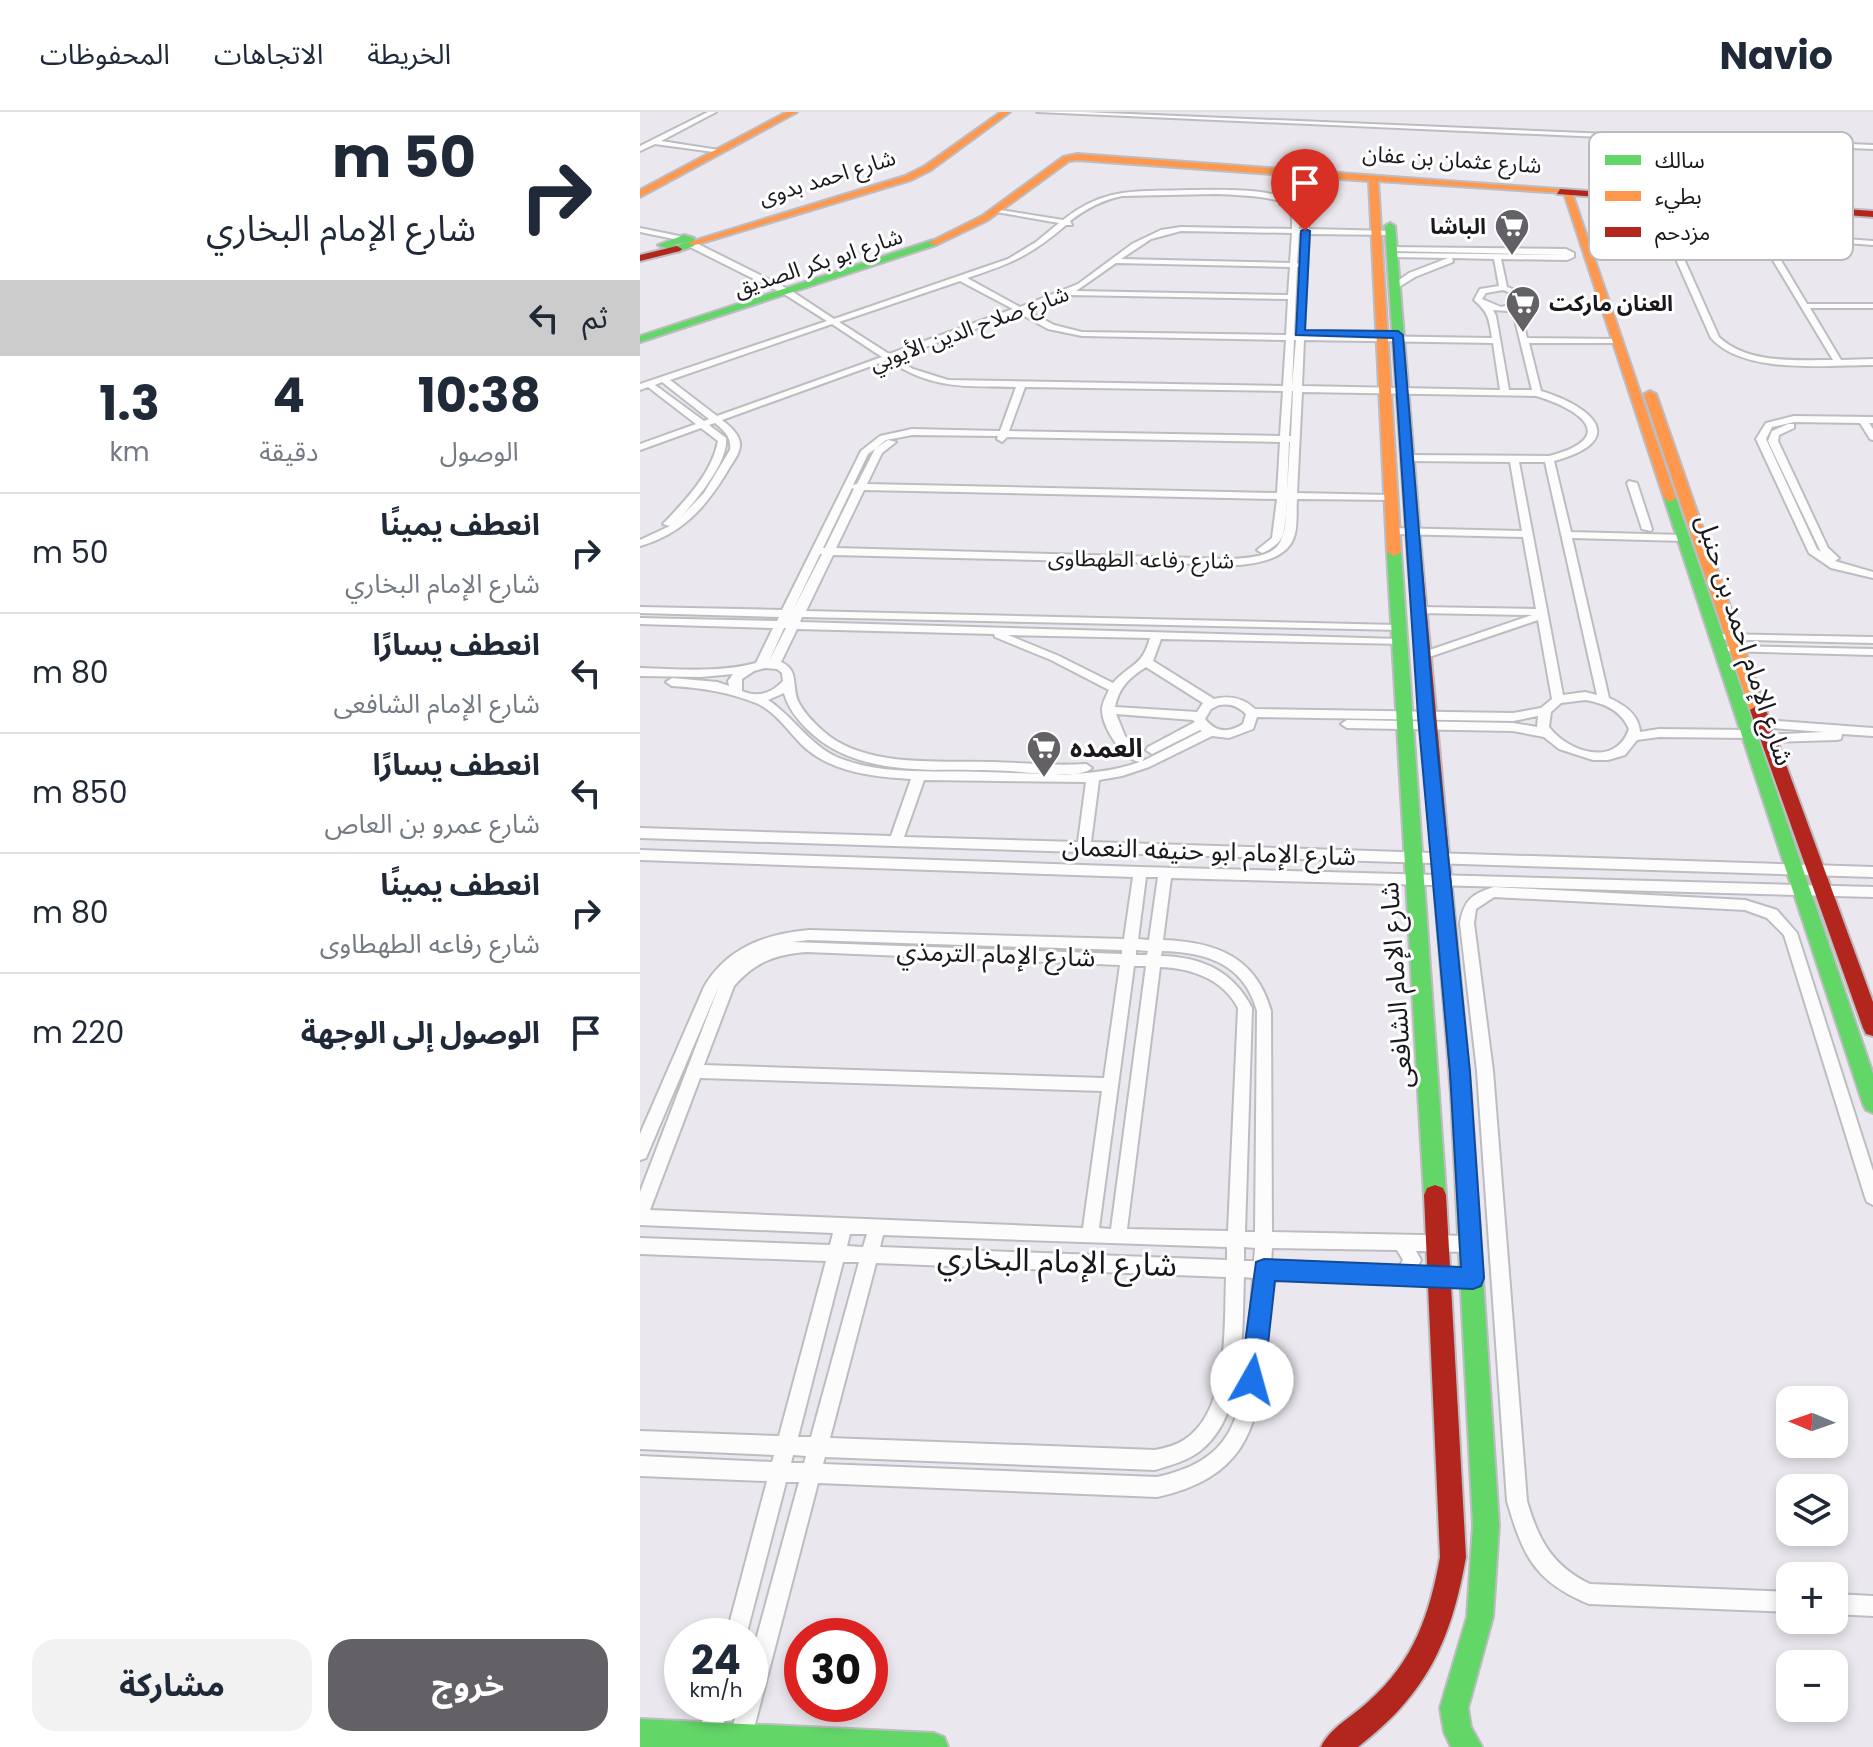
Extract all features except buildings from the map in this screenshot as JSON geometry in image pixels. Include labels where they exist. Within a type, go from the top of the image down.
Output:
[{"type":"street","points":[[649,142],[705,112]]},
{"type":"street","points":[[649,142],[713,112]]},
{"type":"street","points":[[640,194],[781,112]]},
{"type":"street","points":[[640,187],[793,112]]},
{"type":"street","name":"شارع احمد بدوى","points":[[679,244],[901,176],[920,167],[998,112]]},
{"type":"street","name":"شارع احمد بدوى","points":[[640,255],[908,178],[928,168],[1006,112]]},
{"type":"street","points":[[1040,112],[1588,134]]},
{"type":"street","points":[[1092,112],[1588,134]]},
{"type":"street","points":[[649,142],[718,149]]},
{"type":"street","points":[[1853,145],[1873,146]]},
{"type":"street","name":"شارع عثمان بن عفان","points":[[1000,211],[1070,166],[1088,162],[1589,196]]},
{"type":"street","name":"شارع الإمام الشافعى","points":[[1380,180],[1394,288],[1390,337]]},
{"type":"street","name":"شارع الإمام احمد بن حنبل","points":[[1575,195],[1589,237]]},
{"type":"street","points":[[646,388],[1030,258],[1069,223],[1114,199],[1232,197],[1266,200],[1286,205],[1295,214],[1300,229]]},
{"type":"street","points":[[1000,211],[1069,223]]},
{"type":"street","name":"شارع ابو بكر الصديق","points":[[640,342],[948,244],[971,234],[1000,211]]},
{"type":"street","name":"شارع عثمان بن عفان","points":[[1853,215],[1873,216]]},
{"type":"street","name":"شارع صلاح الدين الأيوبي","points":[[640,439],[706,419],[1020,306],[1071,284],[1147,236],[1171,230],[1300,229],[1386,238]]},
{"type":"street","name":"شارع رفاعه الطهطاوى","points":[[818,547],[1065,553],[1232,562],[1263,558],[1277,552],[1290,536],[1286,496],[1300,229]]},
{"type":"street","points":[[640,230],[679,244],[783,296],[879,357],[909,380],[931,387],[1291,393],[1537,393],[1577,407],[1592,422],[1594,430],[1586,446],[1549,459],[1407,458]]},
{"type":"street","points":[[640,238],[679,244]]},
{"type":"street","points":[[1386,238],[1566,255],[1466,257],[1386,238]]},
{"type":"street","name":"شارع الإمام الشافعى","points":[[1335,1747],[1382,1713],[1406,1687],[1426,1658],[1441,1625],[1450,1592],[1453,1521],[1390,498],[1394,394],[1386,238]]},
{"type":"street","points":[[1853,243],[1873,245]]},
{"type":"street","points":[[1394,288],[1423,269],[1466,257]]},
{"type":"street","points":[[1497,257],[1503,288]]},
{"type":"street","points":[[1114,258],[1297,262]]},
{"type":"street","name":"شارع صلاح الدين الأيوبي","points":[[1020,306],[1066,293],[1091,281],[1114,258]]},
{"type":"street","name":"شارع الإمام احمد بن حنبل","points":[[1596,260],[1618,341],[1644,395]]},
{"type":"street","name":"شارع الإمام احمد بن حنبل","points":[[1597,260],[1757,730],[1825,891],[1873,1028]]},
{"type":"street","points":[[1682,260],[1696,287],[1715,338],[1725,349],[1758,359],[1873,360]]},
{"type":"street","points":[[1776,260],[1837,359]]},
{"type":"street","name":"شارع رفاعه الطهطاوى","points":[[1294,336],[1290,297],[1297,262]]},
{"type":"street","points":[[969,278],[1051,327],[1082,334],[1496,338]]},
{"type":"street","points":[[1522,306],[1505,309],[1487,306],[1478,300],[1479,294],[1503,288],[1524,295],[1526,301],[1518,316],[1537,393]]},
{"type":"street","points":[[1066,293],[1290,297]]},
{"type":"street","points":[[1487,306],[1505,392]]},
{"type":"street","points":[[1804,306],[1873,306]]},
{"type":"street","points":[[1524,340],[1618,341]]},
{"type":"street","points":[[640,536],[662,529],[676,519],[721,452],[723,440],[706,419],[665,381]]},
{"type":"street","points":[[640,543],[670,532],[691,517],[735,450],[733,435],[646,388]]},
{"type":"street","points":[[1008,436],[1024,388]]},
{"type":"street","name":"شارع الإمام الشافعى","points":[[1394,394],[1407,458],[1427,722],[1460,1072],[1473,1278],[1486,1525],[1480,1617],[1454,1708],[1458,1732],[1468,1747]]},
{"type":"street","name":"شارع صلاح الدين الأيوبي","points":[[640,447],[706,419]]},
{"type":"street","points":[[1870,422],[1784,420],[1764,429],[1761,439],[1813,551],[1823,560],[1849,572],[1873,575]]},
{"type":"street","points":[[1870,422],[1873,437]]},
{"type":"street","points":[[1870,422],[1791,425],[1775,433],[1773,441],[1830,555],[1847,564],[1873,568]]},
{"type":"street","points":[[774,664],[818,547],[864,453],[883,438],[912,432],[1289,442]]},
{"type":"street","points":[[761,665],[831,548],[878,451],[892,441],[916,437],[1008,436]]},
{"type":"street","points":[[1549,459],[1604,700]]},
{"type":"street","points":[[1514,460],[1558,700]]},
{"type":"street","points":[[1632,483],[1647,529]]},
{"type":"street","points":[[847,487],[1390,498]]},
{"type":"street","name":"شارع الإمام احمد بن حنبل","points":[[1680,502],[1682,534],[1727,643]]},
{"type":"street","points":[[1796,513],[1808,514]]},
{"type":"street","points":[[1392,527],[1527,530]]},
{"type":"street","points":[[1566,532],[1647,529],[1682,534]]},
{"type":"street","points":[[1566,532],[1682,534]]},
{"type":"street","points":[[640,610],[987,631],[1156,636],[1398,635]]},
{"type":"street","points":[[1419,610],[1542,613]]},
{"type":"street","points":[[1422,656],[1542,613]]},
{"type":"street","points":[[640,621],[790,620],[1398,635]]},
{"type":"street","points":[[987,631],[1042,652],[1115,689]]},
{"type":"street","points":[[1138,758],[1121,743],[1110,727],[1108,710],[1115,689],[1128,674],[1146,662],[1156,636]]},
{"type":"street","points":[[1727,643],[1873,640]]},
{"type":"street","points":[[1727,643],[1873,652]]},
{"type":"street","points":[[1146,662],[1212,703],[1225,700],[1239,702],[1252,717],[1513,727],[1546,733],[1565,749],[1593,756],[1620,752],[1634,737],[1659,733],[1757,730]]},
{"type":"street","points":[[640,672],[701,673],[746,670],[774,664],[785,669],[790,699],[808,725],[838,747],[863,757],[924,764],[1080,769],[1138,758],[1204,724]]},
{"type":"street","points":[[736,693],[734,681],[746,670]]},
{"type":"street","points":[[640,681],[696,683],[757,699],[781,714],[817,752],[832,760],[870,770],[919,775],[1062,779],[1093,777],[1140,766],[1204,724],[1212,703]]},
{"type":"street","points":[[757,699],[777,693],[789,681]]},
{"type":"street","points":[[1427,722],[1513,717],[1545,711],[1558,700],[1575,696],[1616,705],[1632,721],[1634,737]]},
{"type":"street","points":[[1108,710],[1204,724],[1225,735],[1239,733],[1252,717]]},
{"type":"street","points":[[1545,711],[1542,721],[1546,733]]},
{"type":"street","points":[[1632,721],[1838,736],[1867,732]]},
{"type":"street","name":"شارع الإمام احمد بن حنبل","points":[[1757,730],[1794,870],[1873,1104]]},
{"type":"street","points":[[896,841],[919,775]]},
{"type":"street","points":[[1084,846],[1093,777]]},
{"type":"street","name":"شارع الإمام ابو حنيفه النعمان","points":[[640,833],[1873,872]]},
{"type":"street","name":"شارع الإمام ابو حنيفه النعمان","points":[[640,855],[1873,892]]},
{"type":"street","points":[[1090,1235],[1140,872]]},
{"type":"street","points":[[1118,1237],[1165,873]]},
{"type":"street","points":[[1776,1601],[1589,1594],[1561,1583],[1539,1561],[1526,1533],[1517,1501],[1485,1071],[1466,915],[1475,900],[1494,892],[1759,908],[1783,922],[1790,933],[1873,1197]]},
{"type":"street","name":"شارع الإمام الترمذي","points":[[640,1153],[722,969],[737,955],[771,940],[809,935],[1155,953],[1199,950],[1218,956],[1253,979],[1260,993],[1264,1011],[1265,1241],[1250,1403],[1241,1430],[1225,1453],[1196,1477],[1157,1487],[640,1466]]},
{"type":"street","name":"شارع الإمام الترمذي","points":[[640,1216],[728,983],[755,956],[771,950],[807,947],[1130,952]]},
{"type":"street","name":"شارع الإمام الترمذي","points":[[640,1440],[1155,1460],[1191,1448],[1213,1427],[1224,1400],[1232,1352],[1245,1008],[1232,986],[1207,970],[1155,953]]},
{"type":"street","points":[[1457,1043],[1467,1048],[1482,1044]]},
{"type":"street","points":[[682,1054],[698,1064],[1111,1085]]},
{"type":"street","points":[[1460,1072],[1469,1069],[1485,1071]]},
{"type":"street","points":[[670,1083],[682,1081],[689,1087]]},
{"type":"street","name":"شارع الإمام البخاري","points":[[640,1216],[1236,1241],[1471,1244]]},
{"type":"street","points":[[741,1618],[844,1225]]},
{"type":"street","points":[[768,1636],[877,1227]]},
{"type":"street","points":[[1403,1244],[1412,1260],[1404,1276]]},
{"type":"street","name":"شارع الإمام البخاري","points":[[640,1246],[1473,1278]]},
{"type":"street","points":[[1848,1605],[1873,1606]]},
{"type":"street","points":[[708,1742],[713,1722]]},
{"type":"street","points":[[739,1742],[745,1722]]},
{"type":"street","points":[[640,1733],[708,1742],[934,1747]]},
{"type":"traffic: fast","points":[[1390,226],[1415,560]]},
{"type":"traffic: fast","points":[[684,238],[691,240],[691,244],[677,249],[663,245],[684,238]]},
{"type":"traffic: fast","points":[[640,339],[933,243]]},
{"type":"traffic: fast","points":[[1670,498],[1873,1104]]},
{"type":"traffic: fast","points":[[1394,552],[1435,1195]]},
{"type":"traffic: fast","points":[[1461,1095],[1486,1525],[1480,1617],[1454,1708],[1458,1732],[1468,1747]]},
{"type":"traffic: fast","points":[[640,1733],[934,1747]]},
{"type":"traffic: slow","points":[[640,194],[793,112]]},
{"type":"traffic: slow","points":[[692,243],[908,178],[928,168],[1006,112]]},
{"type":"traffic: slow","points":[[933,243],[985,218],[1066,159],[1077,157],[1560,192]]},
{"type":"traffic: slow","points":[[1373,177],[1394,552]]},
{"type":"traffic: slow","points":[[1568,192],[1589,255]]},
{"type":"traffic: slow","points":[[1591,260],[1670,498]]},
{"type":"traffic: slow","points":[[1650,394],[1758,710]]},
{"type":"traffic: jam","points":[[1560,192],[1589,194]]},
{"type":"traffic: jam","points":[[1853,213],[1873,214]]},
{"type":"traffic: jam","points":[[640,258],[677,249]]},
{"type":"traffic: jam","points":[[1415,560],[1461,1095]]},
{"type":"traffic: jam","points":[[1758,710],[1873,1028]]},
{"type":"traffic: jam","points":[[1335,1747],[1384,1707],[1418,1667],[1439,1619],[1453,1557],[1435,1195]]},
{"type":"place","name":"الباشا","points":[[1512,257]]},
{"type":"place","name":"العنان ماركت","points":[[1523,334]]},
{"type":"place","name":"العمده","points":[[1044,779]]},
{"type":"route","points":[[1252,1380],[1264,1270],[1473,1278],[1460,1072],[1426,716],[1398,335],[1300,333],[1305,231]]}]
